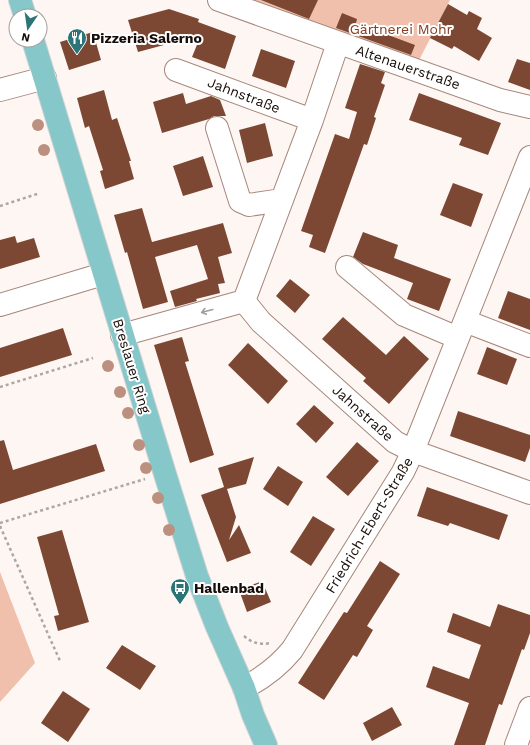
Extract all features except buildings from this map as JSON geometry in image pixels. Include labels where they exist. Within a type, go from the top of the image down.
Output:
[{"type":"main road","name":"Breslauer Ring","points":[[35,48],[103,274],[197,576],[266,745]]},
{"type":"main road","name":"Breslauer Ring","points":[[244,688],[264,709],[282,745]]},
{"type":"street","name":"Altenauerstraße","points":[[219,0],[500,100],[530,107]]},
{"type":"street","points":[[122,335],[244,301],[312,120],[338,43]]},
{"type":"street","name":"Jahnstraße","points":[[176,70],[312,120]]},
{"type":"street","points":[[0,90],[44,78]]},
{"type":"street","points":[[217,128],[240,201],[249,205],[282,200]]},
{"type":"street","name":"Friedrich-Ebert-Straße","points":[[244,688],[266,676],[280,664],[292,650],[403,472],[414,451],[530,157]]},
{"type":"street","points":[[347,267],[404,315],[530,346]]},
{"type":"street","points":[[0,305],[103,274]]},
{"type":"street","name":"Jahnstraße","points":[[244,301],[261,322],[395,442],[414,451],[530,493]]},
{"type":"street","points":[[516,745],[530,708]]},
{"type":"path","points":[[0,206],[40,193]]},
{"type":"path","points":[[0,387],[94,358]]},
{"type":"path","points":[[60,661],[0,524],[141,479],[165,474]]},
{"type":"path","points":[[241,633],[246,639],[256,644],[273,643]]},
{"type":"green space","name":"Gärtnerei Mohr","points":[[243,0],[450,0],[416,66]]},
{"type":"green space","points":[[0,572],[35,663],[0,702]]},
{"type":"place","name":"Pizzeria Salerno","points":[[77,55]]},
{"type":"place","name":"Hallenbad","points":[[180,605]]}]
